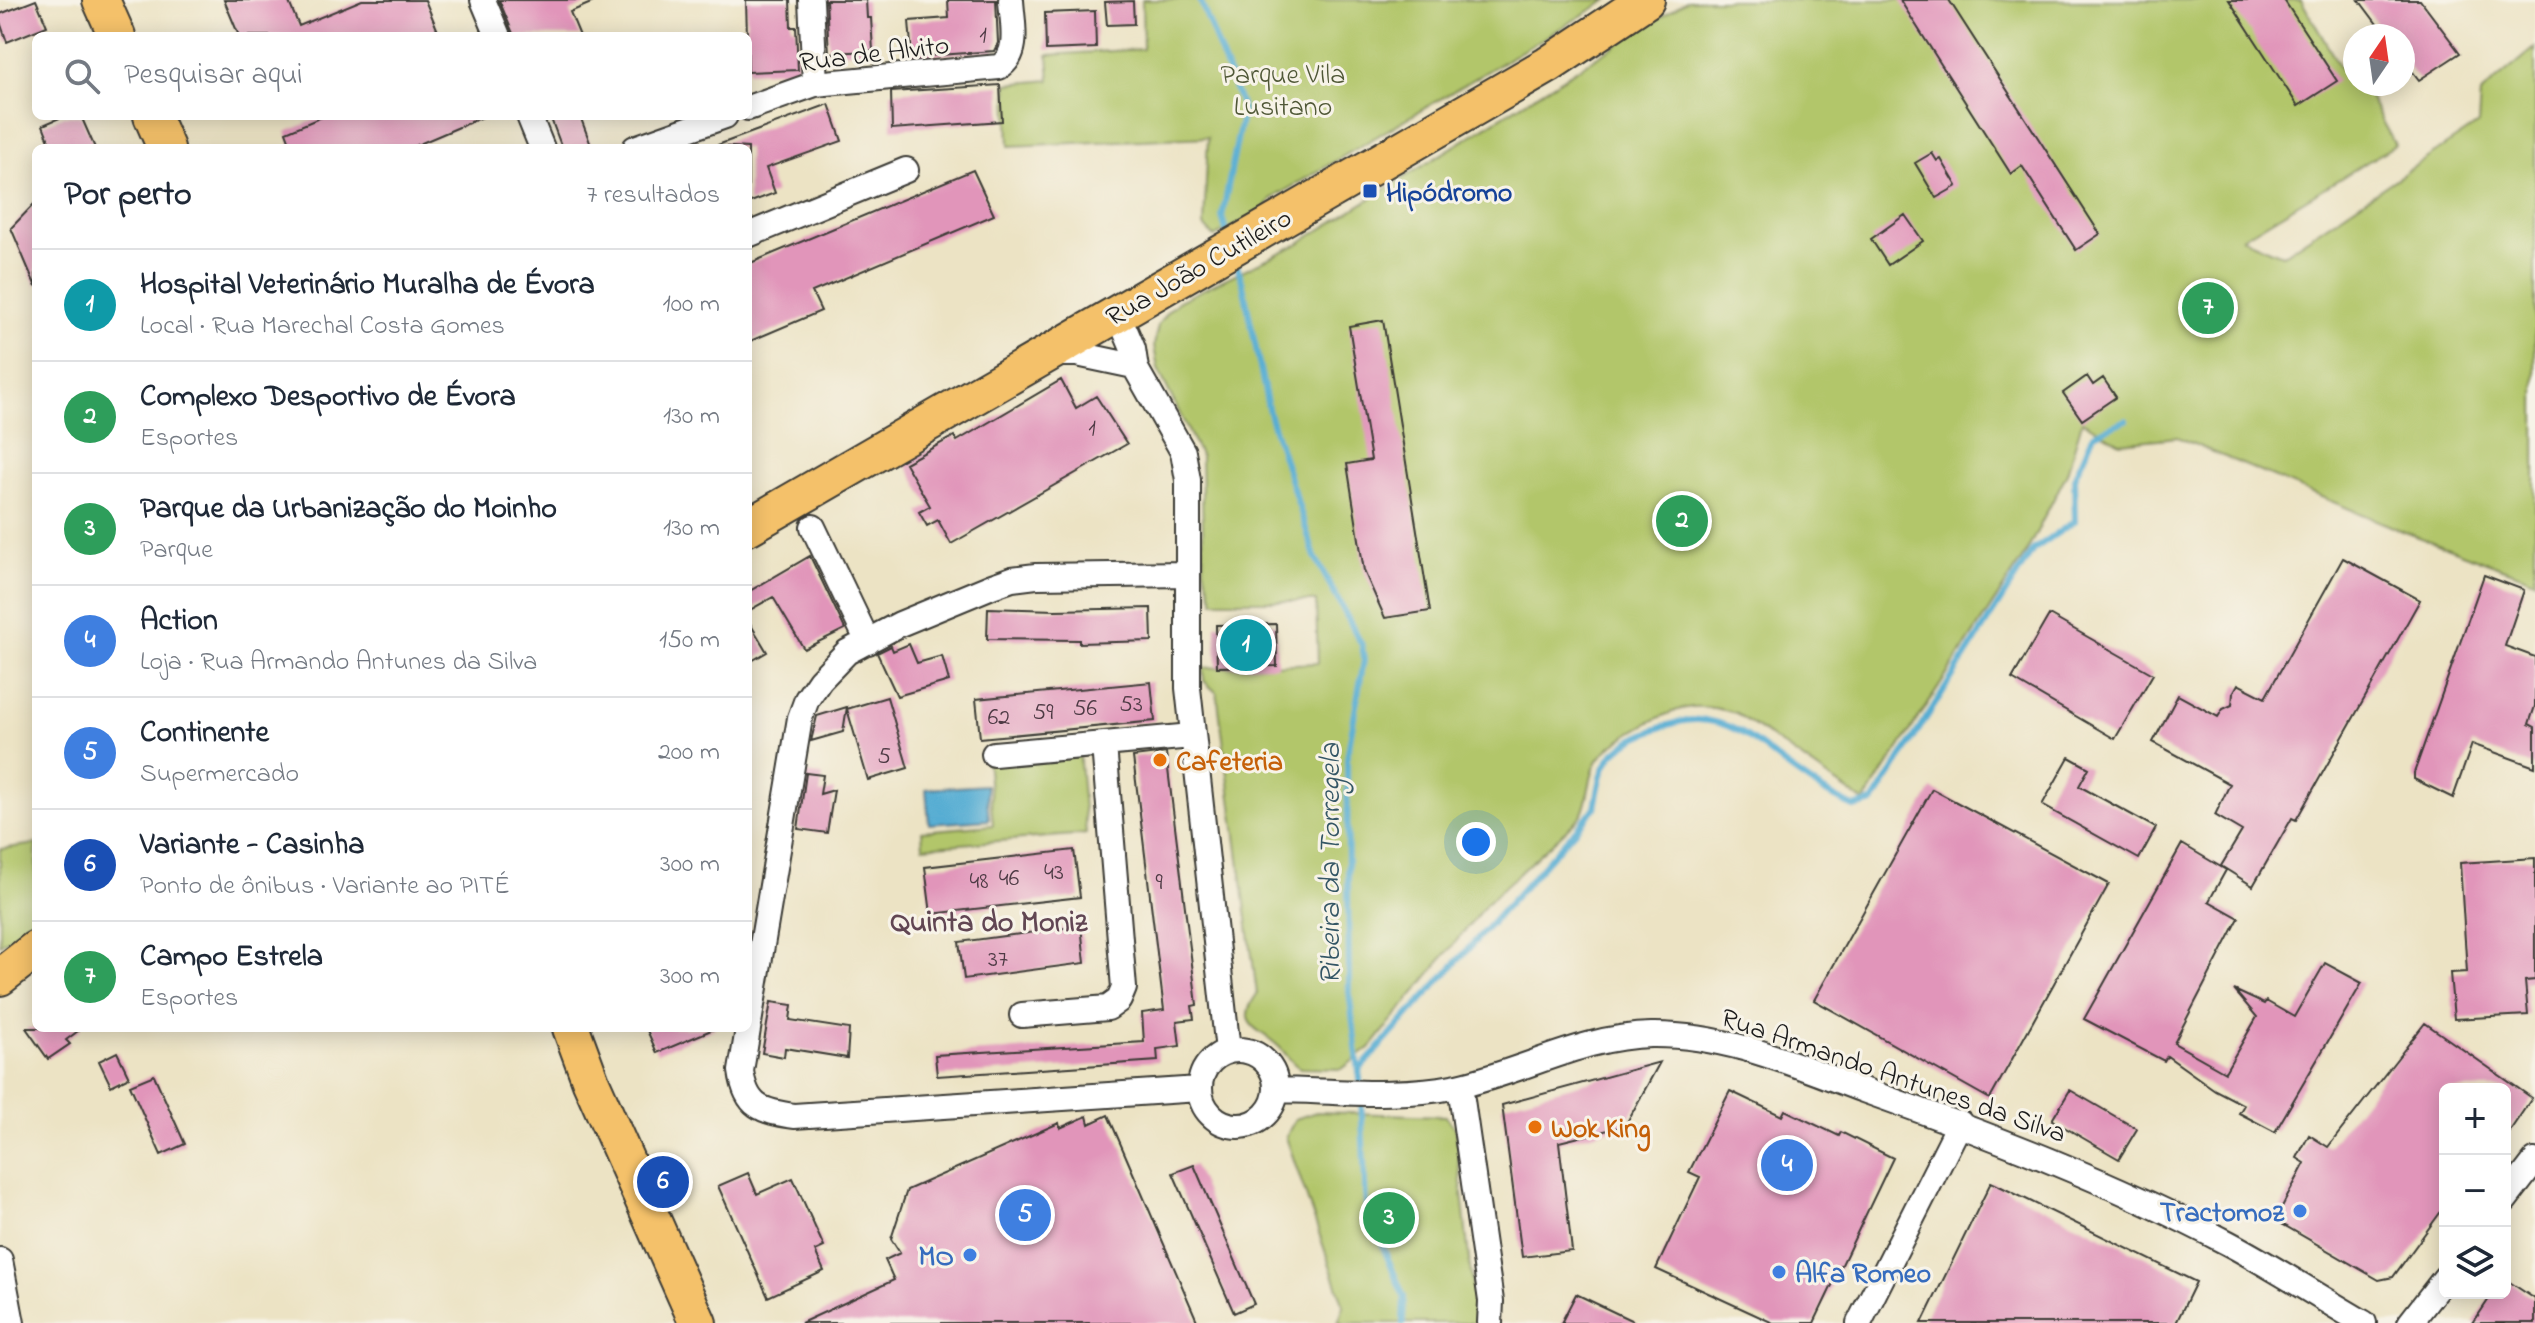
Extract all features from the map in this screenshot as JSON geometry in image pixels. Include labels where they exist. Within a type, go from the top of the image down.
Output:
[{"type":"main road","points":[[101,0],[115,32]]},
{"type":"main road","points":[[119,0],[132,32]]},
{"type":"main road","name":"Rua João Cutileiro","points":[[752,525],[1548,65],[1646,0]]},
{"type":"main road","points":[[154,120],[164,144]]},
{"type":"main road","points":[[172,120],[182,144]]},
{"type":"main road","points":[[0,977],[32,952]]},
{"type":"main road","points":[[563,1032],[591,1082]]},
{"type":"main road","points":[[572,1032],[591,1082],[698,1323]]},
{"type":"street","points":[[483,0],[496,32]]},
{"type":"street","points":[[811,0],[815,84]]},
{"type":"street","name":"Rua de Alvito","points":[[752,107],[815,84],[999,67],[1008,62],[1013,52],[1011,0]]},
{"type":"street","points":[[531,120],[540,144]]},
{"type":"street","points":[[646,144],[714,120]]},
{"type":"street","points":[[752,233],[906,170]]},
{"type":"street","points":[[1133,361],[1149,294]]},
{"type":"street","points":[[1112,315],[1108,334],[1115,352],[1133,361],[1183,452],[1188,480],[1188,688],[1228,1051]]},
{"type":"street","points":[[1044,354],[1077,354],[1133,361]]},
{"type":"street","points":[[813,527],[868,642]]},
{"type":"street","points":[[752,1005],[800,718],[807,699],[834,664],[847,652],[900,624],[1012,579],[1187,574]]},
{"type":"street","points":[[994,754],[1192,736]]},
{"type":"street","points":[[1022,1015],[1108,1008],[1119,1000],[1124,988],[1104,745]]},
{"type":"street","points":[[748,1032],[741,1071],[743,1087],[749,1099],[774,1113],[794,1116],[1199,1089]]},
{"type":"street","name":"Rua Armando Antunes da Silva","points":[[1277,1090],[1422,1092],[1460,1086],[1610,1040],[1647,1035],[1690,1036],[1731,1043],[1960,1123],[2149,1204],[2231,1245],[2349,1319]]},
{"type":"street","points":[[1243,1050],[1256,1054],[1267,1063],[1275,1076],[1277,1090],[1273,1105],[1263,1118],[1249,1126],[1231,1127],[1215,1120],[1204,1106],[1199,1089],[1200,1079],[1210,1061],[1228,1051],[1243,1050]]},
{"type":"street","points":[[1460,1086],[1494,1321]]},
{"type":"street","points":[[1859,1323],[1960,1123]]},
{"type":"street","points":[[2511,1192],[2535,1161]]},
{"type":"street","points":[[0,1260],[12,1323]]},
{"type":"street","points":[[2410,1323],[2439,1286]]},
{"type":"green space","name":"Parque Vila Lusitano","points":[[1142,0],[1608,0],[1271,199],[1264,210],[1214,237],[1204,226],[1208,137],[1009,146],[1007,84],[1050,80],[1048,55],[1143,49]]},
{"type":"green space","points":[[1688,0],[2301,0],[2343,73],[2343,96],[2368,96],[2395,145],[2242,238],[2282,255],[2478,124],[2480,94],[2535,48],[2535,580],[2405,532],[2177,437],[2120,443],[2082,421],[2067,473],[2026,553],[1864,802],[1736,713],[1693,707],[1669,713],[1626,736],[1604,754],[1594,768],[1581,816],[1486,904],[1371,1047],[1342,1069],[1300,1068],[1248,1019],[1257,994],[1217,693],[1204,681],[1203,668],[1318,663],[1316,601],[1214,601],[1204,569],[1201,457],[1158,369],[1154,346],[1158,325],[1179,301],[1296,245]]},
{"type":"green space","points":[[1079,750],[1086,834],[923,847],[922,831],[993,825],[987,758]]},
{"type":"green space","points":[[32,845],[32,925],[0,944],[0,849]]},
{"type":"green space","points":[[1316,1112],[1445,1116],[1455,1128],[1476,1323],[1338,1323],[1344,1306],[1286,1137],[1295,1119]]},
{"type":"water","points":[[986,785],[989,820],[929,824],[926,789]]},
{"type":"building","points":[[36,0],[47,26],[7,42],[0,14]]},
{"type":"building","points":[[224,0],[288,0],[299,26],[362,0],[425,0],[438,32],[237,32]]},
{"type":"building","points":[[499,0],[598,0],[570,12],[578,32],[512,32]]},
{"type":"building","points":[[746,0],[790,0],[791,27],[796,27],[798,70],[752,72],[752,32],[747,32]]},
{"type":"building","points":[[826,0],[866,0],[867,18],[871,18],[873,51],[829,53]]},
{"type":"building","points":[[948,0],[996,0],[998,43],[994,51],[912,57],[909,21],[949,18]]},
{"type":"building","points":[[1900,0],[1949,0],[2100,234],[2076,250],[2022,166],[2011,174]]},
{"type":"building","points":[[2229,0],[2284,0],[2337,81],[2298,106]]},
{"type":"building","points":[[2359,0],[2420,0],[2460,53],[2419,80],[2415,75],[2415,24],[2377,24]]},
{"type":"building","points":[[1133,1],[1134,24],[1107,25],[1105,2]]},
{"type":"building","points":[[1095,11],[1096,48],[1046,50],[1045,13]]},
{"type":"building","points":[[1000,85],[1002,121],[892,129],[891,92]]},
{"type":"building","points":[[829,104],[842,141],[766,168],[775,193],[752,202],[752,144],[720,144]]},
{"type":"building","points":[[55,120],[83,120],[93,144],[50,144],[43,125]]},
{"type":"building","points":[[314,120],[476,120],[419,144],[290,144],[286,132]]},
{"type":"building","points":[[552,120],[582,120],[590,144],[560,144]]},
{"type":"building","points":[[1932,153],[1937,161],[1941,159],[1957,186],[1936,198],[1915,163]]},
{"type":"building","points":[[973,170],[994,215],[812,292],[821,311],[752,340],[752,262]]},
{"type":"building","points":[[32,206],[32,278],[11,228]]},
{"type":"building","points":[[1905,215],[1923,241],[1888,265],[1871,239]]},
{"type":"building","points":[[1383,320],[1430,611],[1385,618],[1364,571],[1347,464],[1371,460],[1349,326]]},
{"type":"building","points":[[2087,376],[2093,385],[2103,378],[2116,397],[2082,420],[2063,393]]},
{"type":"building","points":[[1061,380],[1076,408],[1096,396],[1127,444],[951,544],[938,520],[927,526],[919,512],[930,506],[905,463],[954,436],[957,441]]},
{"type":"building","points":[[810,556],[845,629],[804,649],[773,597],[752,609],[752,590]]},
{"type":"building","points":[[2343,558],[2420,600],[2296,820],[2292,818],[2253,886],[2221,866],[2242,831],[2215,815],[2230,784],[2153,742],[2178,695],[2218,717],[2223,709],[2232,705],[2238,684],[2265,698]]},
{"type":"building","points":[[2484,575],[2524,590],[2505,646],[2535,657],[2535,706],[2529,724],[2535,727],[2535,767],[2472,744],[2453,798],[2414,779],[2414,773]]},
{"type":"building","points":[[988,608],[1151,608],[1152,641],[1079,643],[1079,640],[987,639]]},
{"type":"building","points":[[2049,615],[2153,674],[2115,739],[2012,679]]},
{"type":"building","points":[[1276,624],[1277,666],[1217,667],[1216,625]]},
{"type":"building","points":[[752,627],[767,652],[752,661]]},
{"type":"building","points":[[909,644],[917,663],[942,656],[949,681],[897,696],[877,653],[891,646],[893,651]]},
{"type":"building","points":[[1151,682],[1155,721],[980,738],[976,699]]},
{"type":"building","points":[[887,697],[908,768],[868,780],[847,709]]},
{"type":"building","points":[[847,707],[843,732],[811,741],[817,716]]},
{"type":"building","points":[[1166,753],[1197,1005],[1192,1006],[1194,1019],[1177,1021],[1180,1046],[1157,1049],[1158,1061],[937,1076],[935,1055],[1144,1042],[1142,1013],[1164,1010],[1133,757]]},
{"type":"building","points":[[2069,757],[2089,768],[2079,786],[2156,828],[2139,859],[2042,805]]},
{"type":"building","points":[[806,773],[823,775],[820,794],[834,790],[827,833],[798,829]]},
{"type":"building","points":[[1932,789],[2109,884],[1990,1099],[1814,1000]]},
{"type":"building","points":[[2182,844],[2226,870],[2209,901],[2239,918],[2174,1043],[2225,1072],[2257,1017],[2234,990],[2264,1004],[2266,1001],[2294,1017],[2325,963],[2362,983],[2275,1132],[2239,1113],[2244,1105],[2215,1090],[2167,1056],[2164,1061],[2084,1019]]},
{"type":"building","points":[[1074,850],[1080,897],[931,914],[925,867]]},
{"type":"building","points":[[2535,858],[2535,980],[2525,981],[2528,1015],[2454,1019],[2450,973],[2467,972],[2460,863]]},
{"type":"building","points":[[1081,926],[1085,963],[964,979],[959,942]]},
{"type":"building","points":[[771,1002],[792,1005],[790,1020],[849,1029],[847,1058],[785,1048],[784,1057],[762,1053]]},
{"type":"building","points":[[2425,1023],[2511,1083],[2439,1083],[2439,1214],[2393,1277],[2379,1280],[2275,1220],[2305,1163],[2297,1158],[2309,1135],[2328,1147]]},
{"type":"building","points":[[26,1028],[32,1028],[32,1032],[77,1032],[66,1040],[70,1044],[48,1059]]},
{"type":"building","points":[[648,1032],[707,1032],[657,1053]]},
{"type":"building","points":[[117,1052],[129,1077],[111,1086],[99,1061]]},
{"type":"building","points":[[1660,1062],[1625,1126],[1559,1142],[1572,1251],[1522,1257],[1502,1105]]},
{"type":"building","points":[[154,1075],[185,1144],[161,1155],[130,1085]]},
{"type":"building","points":[[2511,1083],[2532,1098],[2511,1129]]},
{"type":"building","points":[[2070,1090],[2137,1129],[2119,1159],[2052,1120]]},
{"type":"building","points":[[1730,1091],[1782,1116],[1785,1110],[1839,1136],[1841,1132],[1893,1158],[1814,1323],[1773,1323],[1656,1269],[1700,1177],[1689,1172]]},
{"type":"building","points":[[1108,1115],[1198,1323],[801,1323],[894,1280],[885,1260],[900,1253],[891,1239],[907,1190],[1059,1123],[1060,1128],[1087,1116],[1089,1124]]},
{"type":"building","points":[[1194,1165],[1254,1304],[1234,1313],[1173,1173]]},
{"type":"building","points":[[748,1173],[757,1194],[793,1178],[824,1247],[815,1251],[824,1271],[768,1297],[718,1186]]},
{"type":"building","points":[[1991,1182],[2196,1282],[2176,1323],[1922,1323]]},
{"type":"building","points":[[2511,1283],[2535,1299],[2535,1323],[2473,1323],[2489,1299],[2511,1299]]},
{"type":"building","points":[[1576,1294],[1637,1323],[1561,1323]]},
{"type":"waterway","name":"Ribeira da Torregela","points":[[1200,0],[1243,110],[1222,217],[1228,237]]},
{"type":"waterway","name":"Ribeira da Torregela","points":[[1235,259],[1243,284],[1269,413],[1315,557],[1362,645],[1364,660],[1347,758],[1349,991],[1361,1087]]},
{"type":"waterway","points":[[1360,1069],[1595,808],[1608,761],[1622,746],[1633,740],[1683,721],[1720,723],[1752,739],[1807,781],[1844,803],[1854,807],[1873,802],[2033,550],[2075,521],[2074,478],[2094,434],[2126,420]]},
{"type":"waterway","name":"Ribeira da Torregela","points":[[1361,1098],[1366,1206],[1404,1297],[1403,1323]]},
{"type":"place","name":"Hipódromo","points":[[1370,191]]},
{"type":"place","name":"Campo Estrela","points":[[2208,308]]},
{"type":"place","name":"Complexo Desportivo de Évora","points":[[1682,521]]},
{"type":"place","name":"Hospital Veterinário Muralha de Évora","points":[[1246,645]]},
{"type":"place","name":"Cafeteria","points":[[1160,760]]},
{"type":"place","name":"Wok King","points":[[1535,1127]]},
{"type":"place","name":"Action","points":[[1787,1165]]},
{"type":"place","name":"Variante - Casinha","points":[[663,1182]]},
{"type":"place","name":"Tractomoz","points":[[2300,1211]]},
{"type":"place","name":"Continente","points":[[1025,1215]]},
{"type":"place","name":"Parque da Urbanização do Moinho","points":[[1389,1218]]},
{"type":"place","name":"MO","points":[[970,1255]]},
{"type":"place","name":"Alfa Romeo","points":[[1779,1272]]},
{"type":"district","name":"Quinta do Moniz","points":[[989,921]]}]
